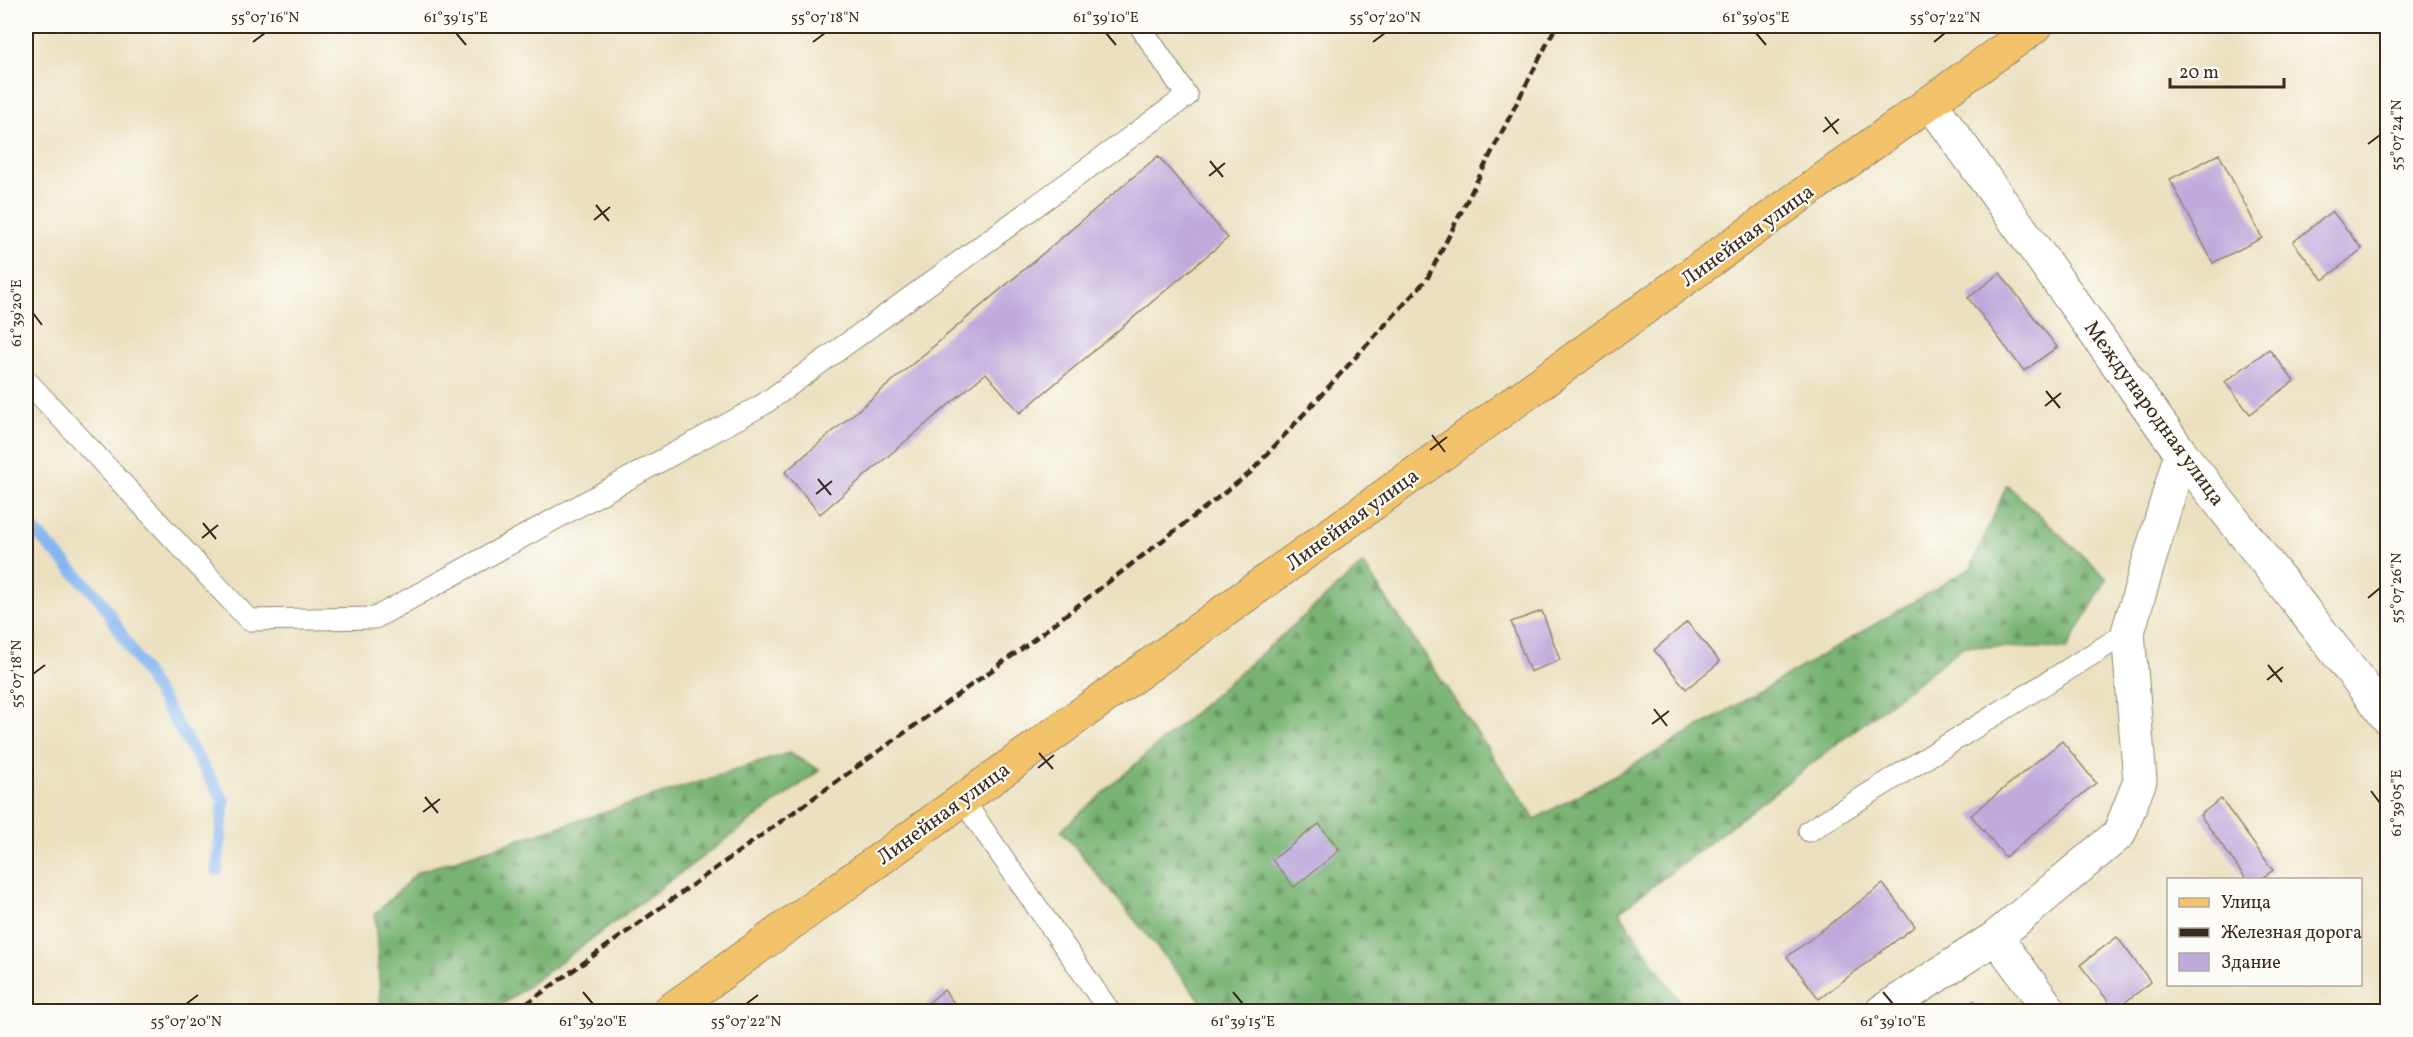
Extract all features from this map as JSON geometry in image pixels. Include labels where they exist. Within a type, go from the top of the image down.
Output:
[{"type":"main road","name":"Линейная улица","points":[[670,1011],[2036,26]]},
{"type":"street","name":"Международная улица","points":[[1930,102],[2181,453],[2388,718]]},
{"type":"street","points":[[1881,1011],[1996,937],[2119,834],[2140,781],[2128,632],[2181,453]]},
{"type":"street","points":[[1996,937],[2051,1011]]},
{"type":"lane","points":[[26,380],[249,620],[375,618],[764,404],[1187,96],[1140,26]]},
{"type":"lane","points":[[1809,831],[2128,632]]},
{"type":"lane","points":[[962,799],[1110,1011]]},
{"type":"green space","points":[[2007,485],[2107,579],[2067,649],[1964,646],[1619,912],[1686,1011],[1209,1011],[1061,830],[1363,564],[1535,819],[1660,750],[1971,568]]},
{"type":"green space","points":[[789,753],[820,770],[494,1011],[381,1011],[375,914],[418,872]]},
{"type":"building","points":[[2219,154],[2262,238],[2213,263],[2170,179]]},
{"type":"building","points":[[1158,156],[1228,238],[1020,413],[986,373],[820,514],[785,472]]},
{"type":"building","points":[[2332,211],[2362,249],[2323,280],[2293,242]]},
{"type":"building","points":[[2000,273],[2057,347],[2024,371],[1968,298]]},
{"type":"building","points":[[2269,349],[2294,381],[2250,414],[2225,382]]},
{"type":"building","points":[[1542,611],[1560,660],[1530,672],[1511,622]]},
{"type":"building","points":[[1687,622],[1720,662],[1686,689],[1654,650]]},
{"type":"building","points":[[2062,741],[2096,783],[2005,857],[1971,815]]},
{"type":"building","points":[[2221,799],[2273,870],[2263,878],[2246,878],[2200,815]]},
{"type":"building","points":[[1319,824],[1340,850],[1294,887],[1272,860]]},
{"type":"building","points":[[1883,884],[1915,926],[1819,999],[1787,957]]},
{"type":"building","points":[[2117,937],[2151,982],[2115,1010],[2080,965]]},
{"type":"building","points":[[944,990],[961,1012],[917,1012]]},
{"type":"building","points":[[1974,1001],[1981,1012],[1958,1012]]},
{"type":"waterway","points":[[26,522],[100,599],[224,801],[217,870]]},
{"type":"railway","points":[[515,1012],[1020,650],[1250,473],[1427,279],[1556,26]]}]
